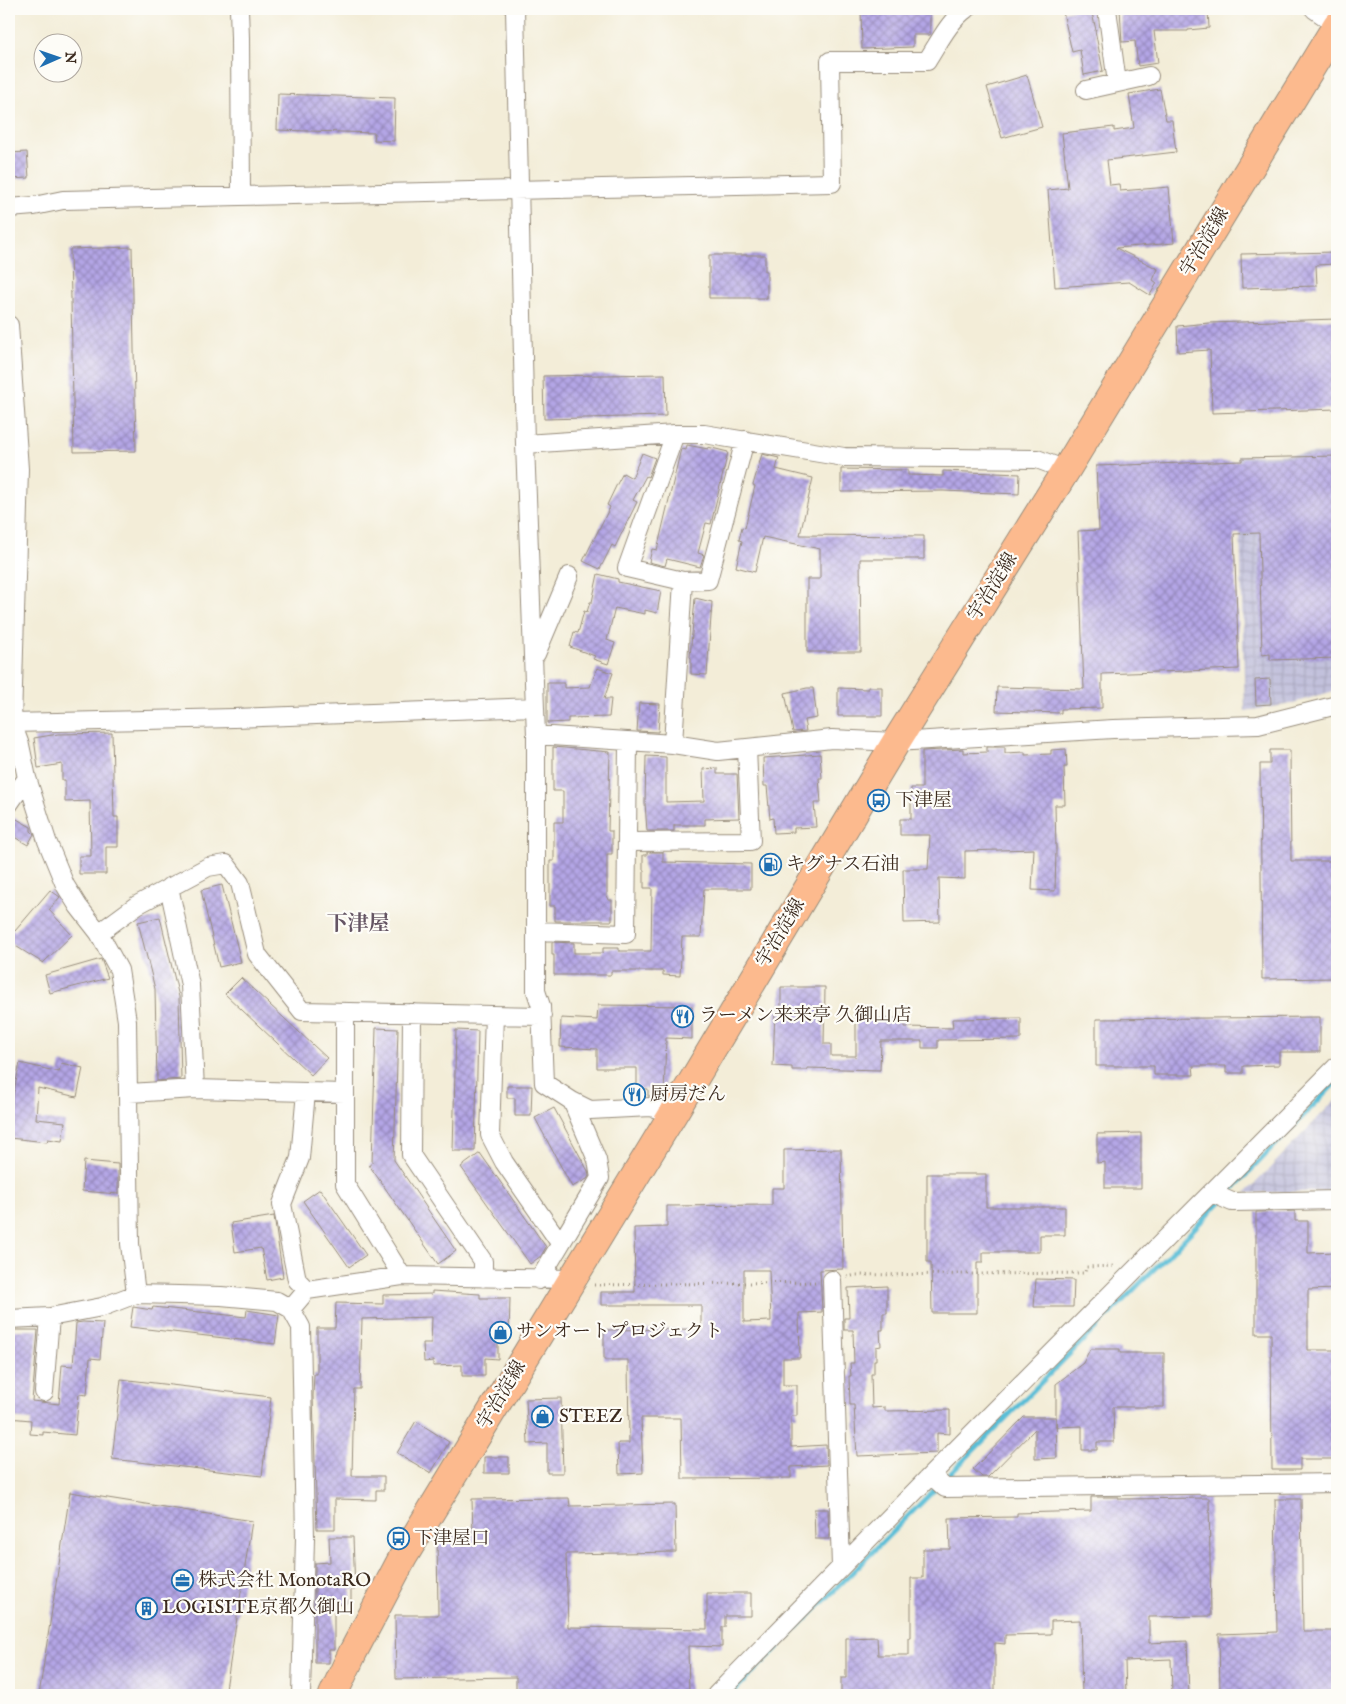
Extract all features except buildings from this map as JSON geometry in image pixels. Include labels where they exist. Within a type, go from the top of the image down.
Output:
[{"type":"main road","name":"宇治淀線","points":[[333,1695],[353,1652],[403,1557],[673,1114],[896,742],[1066,470],[1337,25]]},
{"type":"street","points":[[239,9],[241,195]]},
{"type":"street","points":[[515,9],[525,444],[536,735],[536,991],[542,1016],[544,1083],[590,1110],[651,1108],[673,1114]]},
{"type":"street","points":[[9,208],[34,206],[64,200],[832,183],[830,61],[927,61],[947,31],[966,9]]},
{"type":"street","points":[[1107,9],[1117,83]]},
{"type":"street","points":[[1314,9],[1337,25]]},
{"type":"street","points":[[1086,90],[1149,76]]},
{"type":"street","points":[[9,325],[19,469],[10,722],[20,745],[27,778],[47,841],[65,885],[78,906],[100,932],[119,970],[127,1020],[130,1244],[136,1294]]},
{"type":"street","points":[[525,444],[675,434],[704,434],[844,457],[1037,458],[1066,470]]},
{"type":"street","points":[[675,434],[627,568],[683,582],[708,580],[745,440]]},
{"type":"street","points":[[534,659],[569,576]]},
{"type":"street","points":[[673,744],[683,582]]},
{"type":"street","points":[[536,735],[673,744],[718,752],[832,739],[896,742],[1114,729],[1258,725],[1337,705]]},
{"type":"street","points":[[10,722],[234,718],[534,707]]},
{"type":"street","points":[[536,931],[626,934],[628,742]]},
{"type":"street","points":[[627,842],[751,841],[747,748]]},
{"type":"street","points":[[9,804],[27,778]]},
{"type":"street","points":[[100,932],[137,905],[170,887],[208,867],[226,864],[240,883],[257,954],[302,1011],[542,1016]]},
{"type":"street","points":[[170,887],[190,985],[195,1089]]},
{"type":"street","points":[[346,1012],[346,1184],[402,1276]]},
{"type":"street","points":[[412,1013],[411,1155],[483,1261],[483,1278]]},
{"type":"street","points":[[494,1015],[490,1135],[504,1162],[560,1244]]},
{"type":"street","points":[[716,1695],[931,1475],[1337,1066]]},
{"type":"street","points":[[129,1093],[195,1089],[345,1093]]},
{"type":"street","points":[[306,1092],[300,1158],[282,1204],[297,1280],[307,1290]]},
{"type":"street","points":[[539,1280],[600,1178],[597,1160],[572,1101]]},
{"type":"street","points":[[1212,1193],[1232,1202],[1337,1200]]},
{"type":"street","points":[[291,1309],[307,1290],[402,1276],[539,1280],[572,1279]]},
{"type":"street","points":[[832,1280],[841,1568]]},
{"type":"street","points":[[9,1319],[50,1317],[102,1307],[136,1294],[221,1296],[277,1301],[291,1309],[301,1327],[305,1538],[301,1695]]},
{"type":"street","points":[[44,1392],[50,1317]]},
{"type":"street","points":[[931,1475],[945,1488],[1337,1483]]},
{"type":"shaded area","points":[[1337,453],[1337,690],[1286,705],[1245,711],[1238,456]]},
{"type":"shaded area","points":[[1337,1098],[1337,1191],[1246,1193]]},
{"type":"waterway","points":[[730,1695],[1186,1237],[1337,1081]]},
{"type":"place","name":"下津屋","points":[[879,801]]},
{"type":"place","name":"キグナス石油","points":[[770,865]]},
{"type":"place","name":"ラーメン来来亭 久御山店","points":[[683,1016]]},
{"type":"place","name":"厨房だん","points":[[634,1095]]},
{"type":"place","name":"サンオートプロジェクト","points":[[500,1332]]},
{"type":"place","name":"STEEZ","points":[[543,1417]]},
{"type":"place","name":"下津屋口","points":[[398,1539]]},
{"type":"place","name":"株式会社 MonotaRO","points":[[182,1581]]},
{"type":"place","name":"LOGISITE京都久御山","points":[[146,1608]]},
{"type":"district","name":"下津屋","points":[[358,924]]}]
